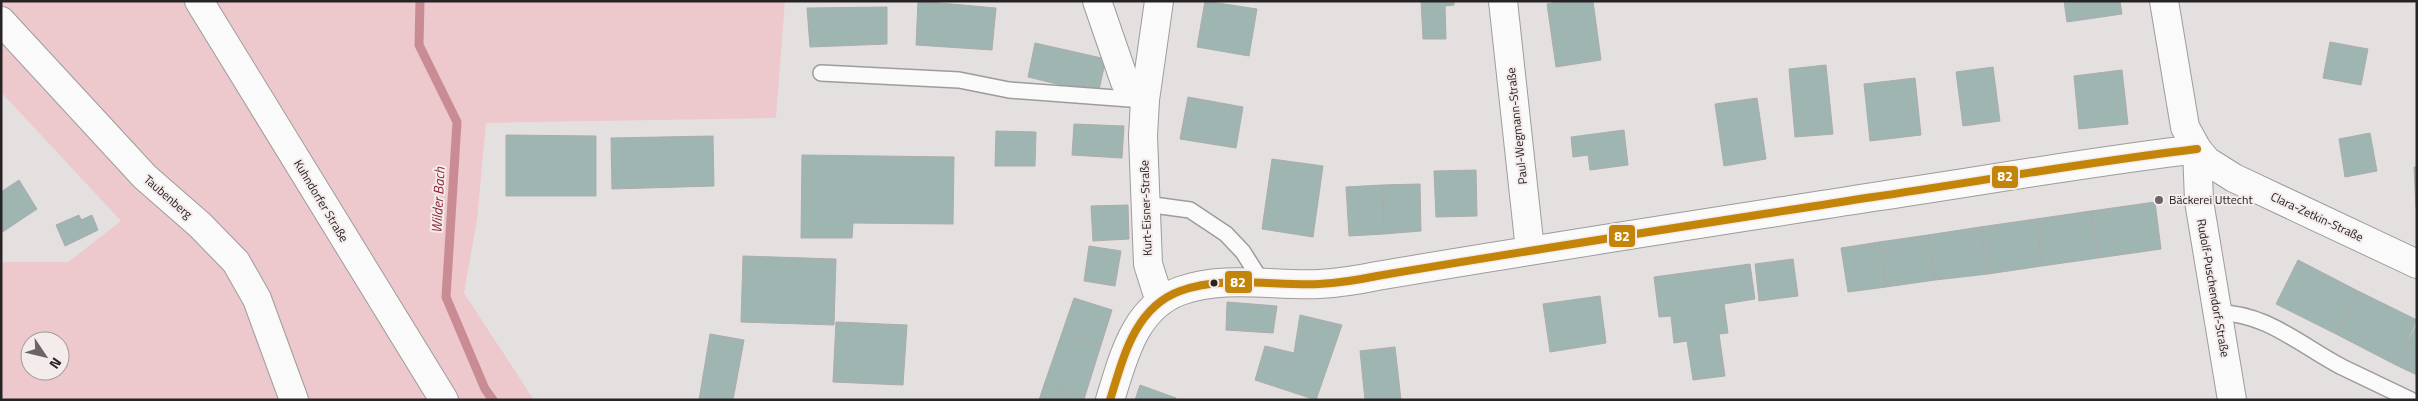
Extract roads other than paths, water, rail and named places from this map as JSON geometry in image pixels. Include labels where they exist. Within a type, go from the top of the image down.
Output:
[{"type":"street","name":"Kuhndorfer Straße","points":[[199,1],[444,400]]},
{"type":"street","points":[[1097,1],[1126,82],[1145,100]]},
{"type":"street","name":"Kurt-Eisner-Straße","points":[[1159,1],[1145,100],[1143,136],[1148,264],[1160,302]]},
{"type":"street","name":"Paul-Wegmann-Straße","points":[[1503,1],[1530,250]]},
{"type":"street","name":"Rudolf-Puschendorf-Straße","points":[[2164,1],[2185,127],[2196,149],[2198,201],[2232,400]]},
{"type":"street","name":"Taubenberg","points":[[1,21],[46,72],[145,177],[200,225],[236,262],[257,300],[294,400]]},
{"type":"street","points":[[1110,400],[1126,349],[1133,333],[1144,318],[1160,302],[1178,292],[1201,285],[1231,282],[1317,284],[1357,280],[1530,250],[2196,149]]},
{"type":"street","name":"Clara-Zetkin-Straße","points":[[2196,149],[2207,161],[2234,178],[2417,264]]},
{"type":"lane","points":[[821,73],[959,80],[1009,90],[1145,100]]},
{"type":"lane","points":[[1146,204],[1190,210],[1226,234],[1243,252],[1262,282]]},
{"type":"lane","points":[[2217,313],[2234,312],[2255,317],[2341,366],[2411,400]]},
{"type":"waterway","name":"Wilder Bach","points":[[420,1],[419,45],[457,122],[446,297],[485,389],[493,400]]},
{"type":"place","name":"Bäckerei Uttecht","points":[[2159,200]]}]
